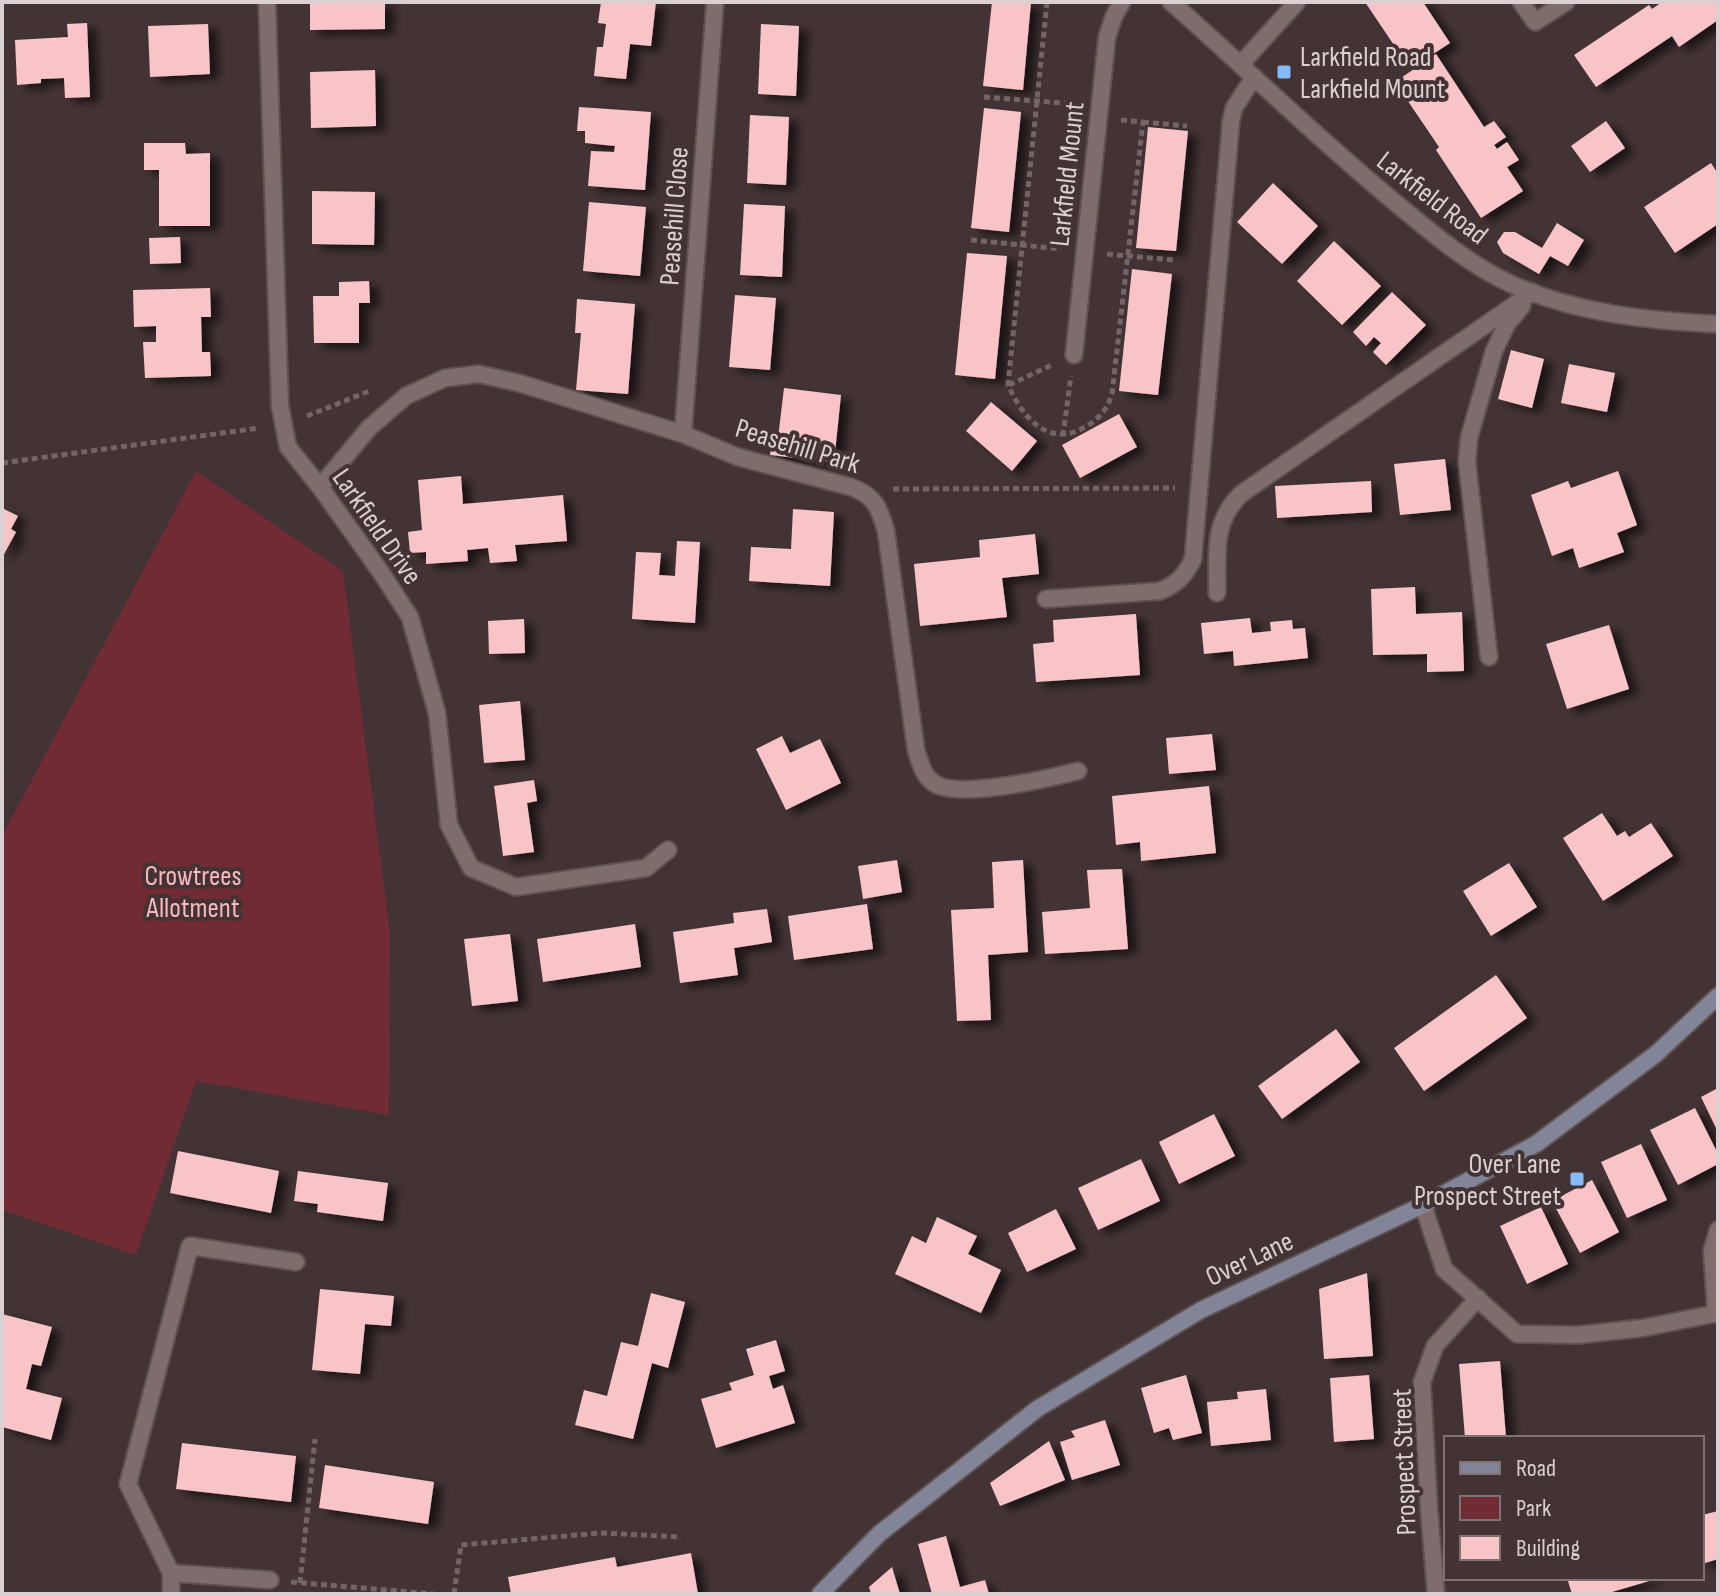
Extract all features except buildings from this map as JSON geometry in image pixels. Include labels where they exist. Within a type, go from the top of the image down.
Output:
[{"type":"street","name":"Larkfield Drive","points":[[267,2],[280,406],[288,447],[320,487],[410,617],[437,713],[449,825],[471,868],[516,887],[646,868],[668,850]]},
{"type":"street","name":"Peasehill Close","points":[[683,434],[715,2]]},
{"type":"street","name":"Larkfield Mount","points":[[1074,355],[1107,37],[1122,2]]},
{"type":"street","name":"Larkfield Road","points":[[1171,2],[1368,181],[1442,242],[1482,269],[1570,305],[1625,316],[1718,324]]},
{"type":"street","points":[[1241,64],[1297,2]]},
{"type":"street","points":[[1521,2],[1535,22],[1566,2]]},
{"type":"street","points":[[1046,599],[1160,591],[1175,585],[1186,574],[1193,559],[1231,121],[1234,108],[1254,77]]},
{"type":"street","points":[[1217,593],[1219,532],[1229,505],[1533,292]]},
{"type":"street","points":[[1489,657],[1467,462],[1469,438],[1499,338],[1533,292]]},
{"type":"street","name":"Peasehill Park","points":[[320,487],[369,428],[406,396],[445,378],[479,374],[683,434],[738,457],[865,492],[875,502],[886,531],[916,750],[922,769],[932,782],[944,789],[964,790],[1032,782],[1078,771]]},
{"type":"street","name":"Over Lane","points":[[820,1594],[879,1534],[1037,1409],[1201,1310],[1423,1205],[1536,1144],[1656,1054],[1718,996]]},
{"type":"street","points":[[1423,1205],[1444,1269],[1517,1334],[1578,1335],[1643,1328],[1717,1314],[1712,1250],[1718,1230]]},
{"type":"street","points":[[171,1594],[171,1573],[128,1484],[190,1246],[296,1262]]},
{"type":"street","name":"Prospect Street","points":[[1436,1594],[1422,1382],[1435,1346],[1478,1298]]},
{"type":"street","points":[[171,1573],[270,1580]]},
{"type":"path","points":[[1047,2],[1008,385],[1074,355]]},
{"type":"path","points":[[984,97],[1100,105]]},
{"type":"path","points":[[1143,122],[1187,126]]},
{"type":"path","points":[[1063,436],[1074,355]]},
{"type":"path","points":[[2,463],[284,425],[376,388]]},
{"type":"path","points":[[865,492],[897,488],[1200,489]]},
{"type":"path","points":[[300,1583],[315,1439]]},
{"type":"path","points":[[454,1594],[461,1545],[601,1533],[681,1537]]},
{"type":"path","points":[[270,1580],[434,1594]]},
{"type":"green space","name":"Crowtrees Allotment","points":[[196,471],[343,571],[390,932],[389,1115],[196,1081],[136,1255],[2,1210],[2,836]]},
{"type":"place","name":"Larkfield Road Larkfield Mount","points":[[1284,72]]},
{"type":"place","name":"Over Lane Prospect Street","points":[[1577,1179]]}]
